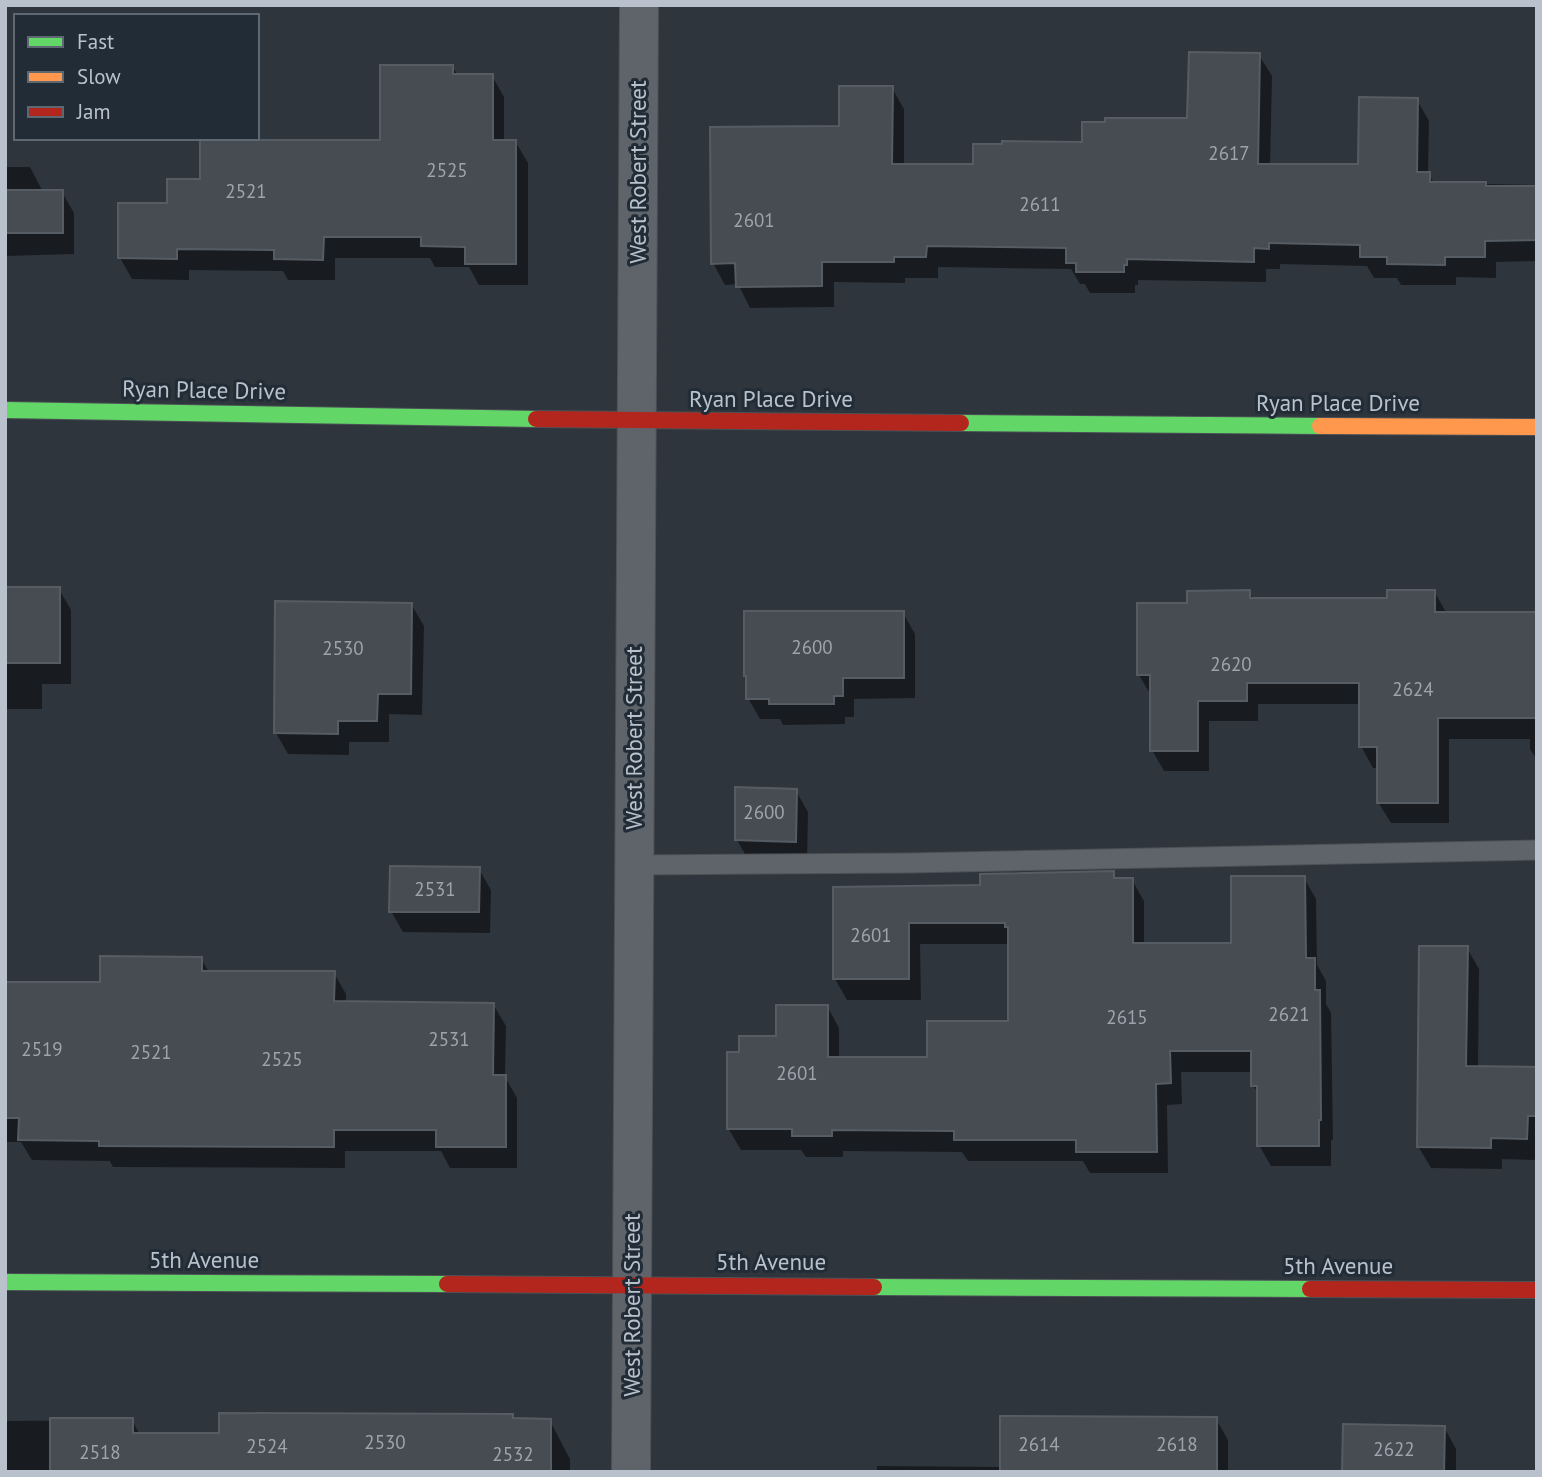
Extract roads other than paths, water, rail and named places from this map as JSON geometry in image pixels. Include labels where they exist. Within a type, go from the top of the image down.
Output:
[{"type":"street","name":"West Robert Street","points":[[631,1472],[639,5]]},
{"type":"street","name":"Ryan Place Drive","points":[[5,410],[636,421],[1537,427]]},
{"type":"street","name":"5th Avenue","points":[[5,1282],[1537,1290]]},
{"type":"lane","points":[[634,865],[909,863],[1537,850]]}]
